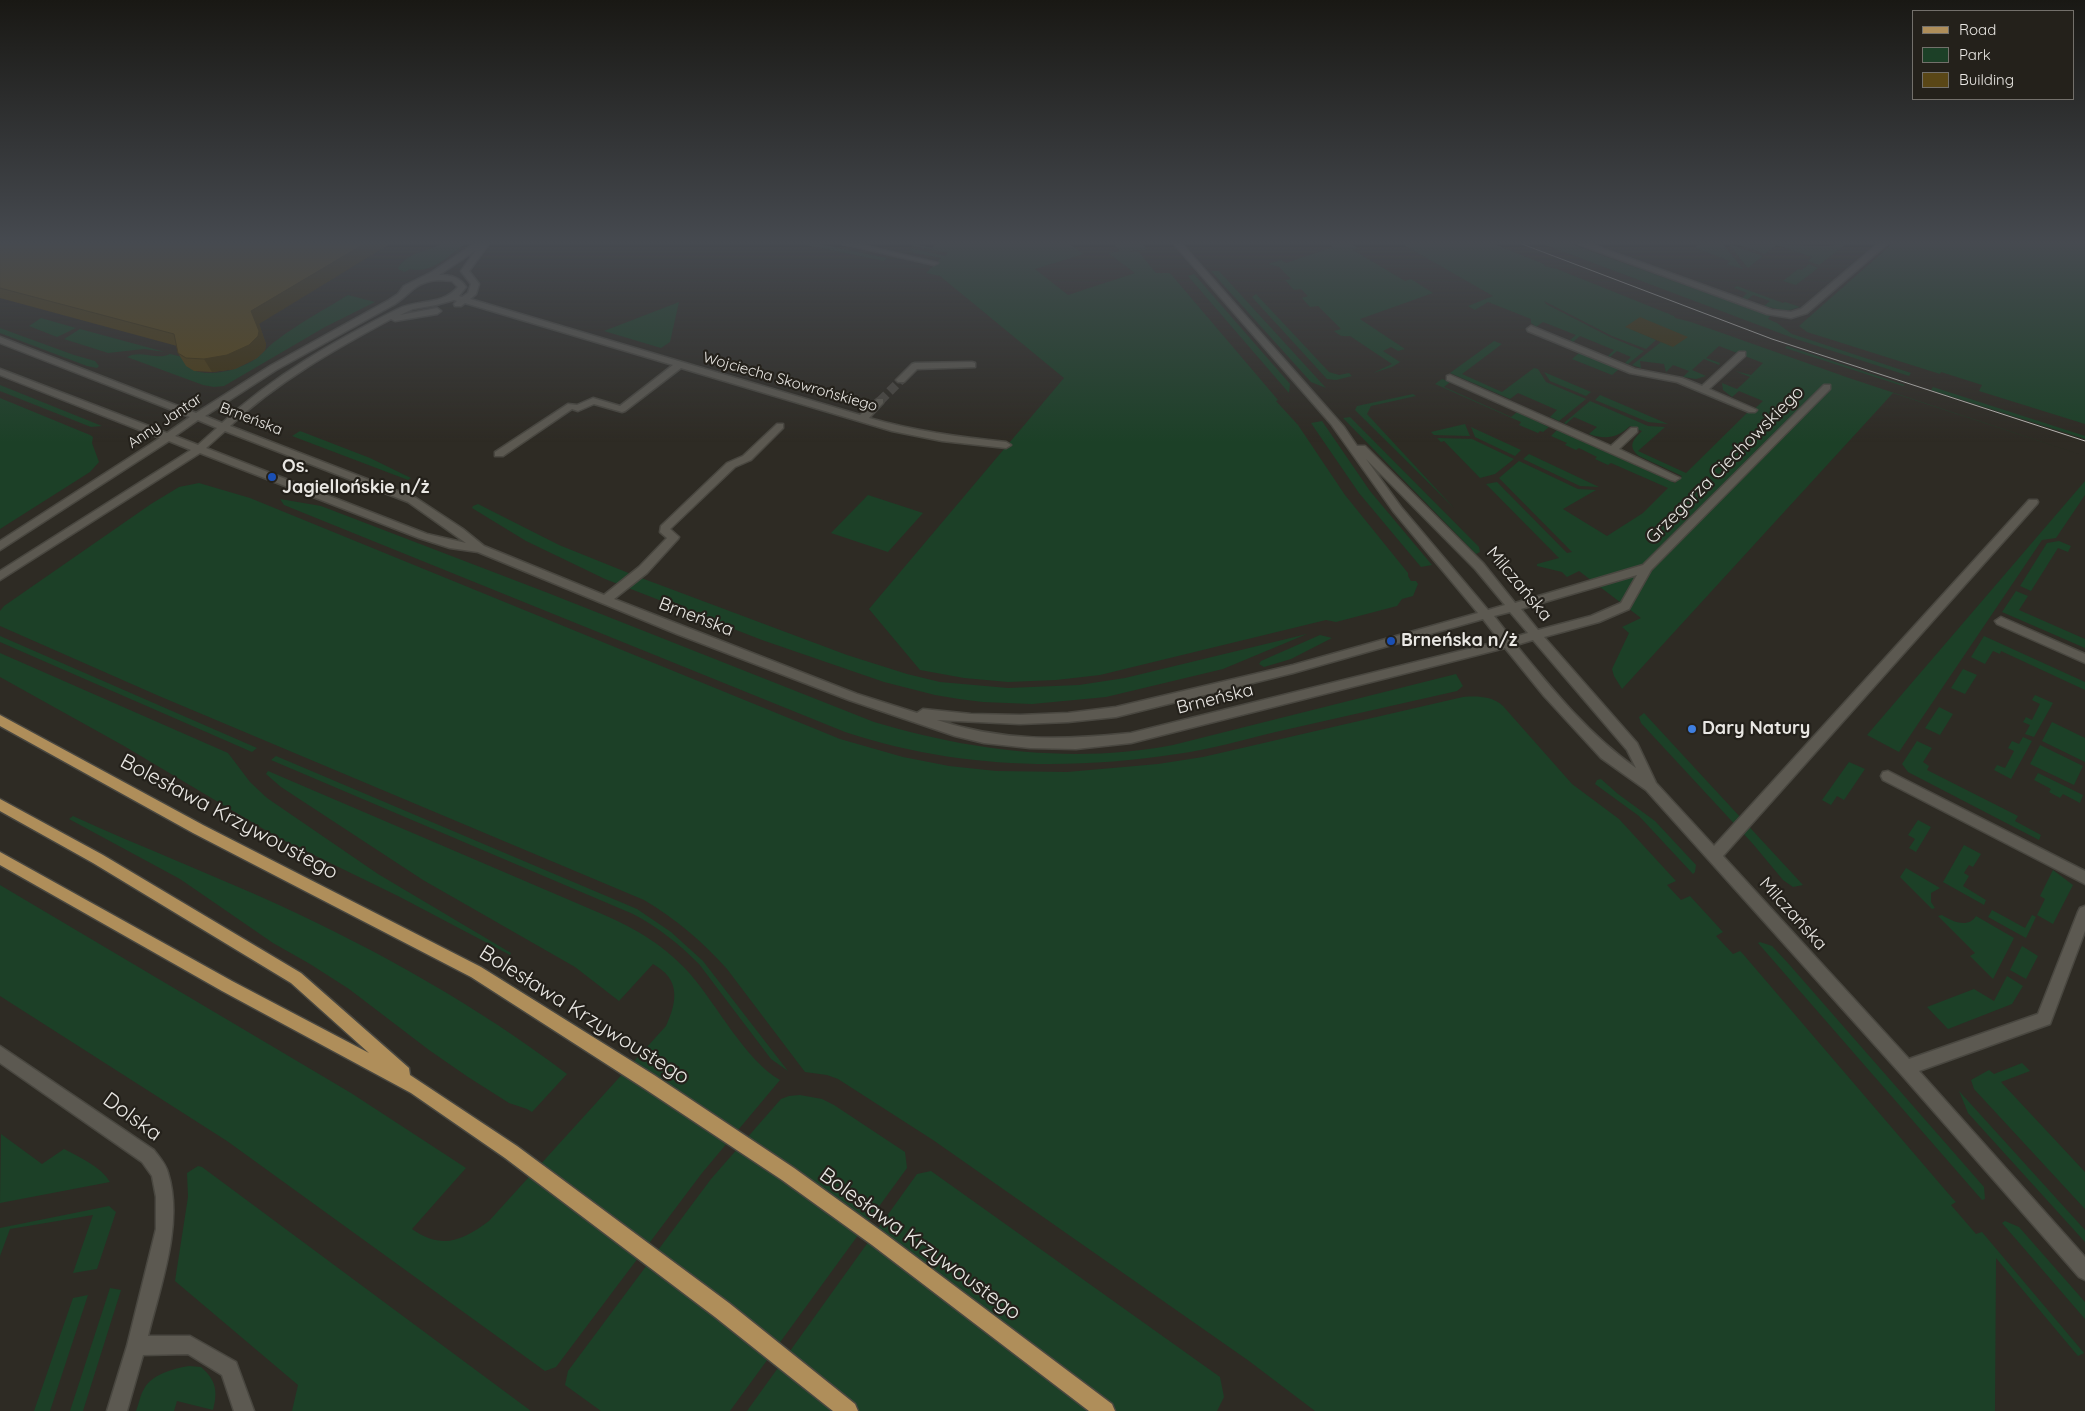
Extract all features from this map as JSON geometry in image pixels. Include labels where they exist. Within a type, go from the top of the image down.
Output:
[{"type":"main road","name":"Bolesława Krzywoustego","points":[[0,720],[198,829],[476,972],[788,1174],[878,1239],[1105,1411]]},
{"type":"main road","points":[[0,804],[98,859],[296,978],[418,1087],[511,1152],[722,1310],[848,1411]]},
{"type":"main road","points":[[0,858],[219,981],[418,1087]]},
{"type":"street","name":"Anny Jantar","points":[[0,546],[168,438],[198,416],[301,352],[376,310]]},
{"type":"street","points":[[0,576],[199,449],[249,403],[341,342],[403,310]]},
{"type":"street","points":[[378,322],[443,310]]},
{"type":"street","name":"Wojciecha Skowrońskiego","points":[[494,310],[862,419],[942,438],[1006,445]]},
{"type":"street","name":"Milczańska","points":[[1236,310],[1336,424],[1479,566],[1570,677],[1632,747],[1651,786]]},
{"type":"street","points":[[1764,310],[1791,314],[1807,310]]},
{"type":"street","points":[[1531,329],[1634,371],[1666,376],[1752,410]]},
{"type":"street","name":"Brneńska","points":[[0,340],[412,500],[459,531],[480,548]]},
{"type":"street","points":[[1703,390],[1742,354]]},
{"type":"street","points":[[500,454],[571,406],[578,408],[593,401],[622,409],[679,365]]},
{"type":"street","points":[[901,380],[916,366],[972,365]]},
{"type":"street","name":"Brneńska","points":[[0,372],[423,536],[450,544],[480,548],[605,600],[853,697],[955,731],[993,739],[1030,743],[1076,744],[1131,738],[1536,635]]},
{"type":"street","points":[[1450,378],[1674,478]]},
{"type":"street","name":"Grzegorza Ciechowskiego","points":[[1536,635],[1595,619],[1625,606],[1647,568],[1827,387]]},
{"type":"street","points":[[862,419],[880,401]]},
{"type":"street","name":"Milczańska","points":[[1336,424],[1397,509],[1548,693],[1606,754],[1651,786],[1906,1068],[2085,1271]]},
{"type":"street","points":[[605,600],[643,570],[674,537],[665,532],[665,528],[731,465],[747,458],[780,426]]},
{"type":"street","points":[[1612,450],[1634,430]]},
{"type":"street","points":[[1714,856],[2033,502]]},
{"type":"street","name":"Grzegorza Ciechowskiego","points":[[1513,607],[1647,568]]},
{"type":"street","name":"Brneńska","points":[[901,712],[1016,721],[1087,717],[1116,712],[1293,670],[1513,607]]},
{"type":"street","points":[[2001,621],[2085,659]]},
{"type":"street","points":[[1888,776],[2085,878]]},
{"type":"street","points":[[1906,1068],[2044,1019],[2085,912]]},
{"type":"street","name":"Dolska","points":[[0,1054],[148,1156],[160,1173],[165,1197],[165,1229],[136,1346],[117,1411]]},
{"type":"street","points":[[136,1346],[190,1345],[229,1369],[244,1411]]},
{"type":"green space","points":[[323,310],[359,310],[325,327],[224,386],[203,385],[127,357],[137,354],[165,356],[170,354],[186,358],[188,367],[195,371],[204,373],[223,372],[242,366],[257,358],[271,344]]},
{"type":"green space","points":[[659,310],[677,310],[670,342],[661,348],[604,331]]},
{"type":"green space","points":[[981,310],[1201,310],[1298,425],[1345,495],[1408,573],[1411,581],[1416,581],[1418,584],[1413,596],[1402,599],[1397,606],[1336,622],[1326,620],[1100,675],[1056,680],[1008,682],[964,678],[920,670],[869,609],[1064,378]]},
{"type":"green space","points":[[1217,310],[1225,310],[1290,384],[1289,393]]},
{"type":"green space","points":[[1246,310],[1255,310],[1326,388],[1311,382]]},
{"type":"green space","points":[[1264,310],[1271,310],[1329,372],[1339,375],[1349,373],[1352,376],[1336,380],[1327,379]]},
{"type":"green space","points":[[1322,310],[1386,310],[1360,319],[1405,349],[1398,351],[1391,347],[1383,351],[1400,362],[1405,359],[1392,367],[1373,373],[1392,364],[1350,336],[1342,336],[1334,331],[1341,329]]},
{"type":"green space","points":[[1508,310],[1557,310],[1610,337],[1644,351],[1628,364],[1625,363],[1631,357],[1617,351],[1610,357],[1608,356],[1614,350],[1580,336],[1573,342],[1570,340],[1576,335],[1543,322],[1536,327],[1531,323],[1531,319]]},
{"type":"green space","points":[[1561,310],[1659,310],[1675,318],[1849,378],[2085,456],[1893,393],[1622,689],[1612,669],[1629,633],[1622,627],[1641,618],[1579,571],[1567,577],[1562,572],[1537,566],[1537,564],[1559,558],[1486,484],[1497,482],[1567,553],[1572,552],[1499,478],[1519,461],[1578,489],[1596,490],[1563,509],[1607,536],[1643,513],[1668,488],[1611,463],[1608,465],[1595,459],[1597,457],[1579,448],[1576,450],[1565,445],[1567,443],[1551,436],[1557,430],[1675,483],[1682,476],[1639,456],[1633,449],[1634,440],[1642,431],[1630,426],[1611,437],[1601,437],[1589,434],[1597,427],[1574,417],[1566,424],[1564,423],[1590,401],[1648,426],[1665,427],[1638,451],[1686,473],[1748,412],[1750,413],[1763,401],[1739,391],[1732,397],[1723,390],[1722,383],[1737,389],[1750,377],[1735,371],[1751,375],[1763,363],[1719,346],[1706,358],[1720,363],[1719,365],[1704,359],[1692,370],[1706,376],[1696,379],[1683,377],[1689,371],[1673,365],[1666,372],[1664,364],[1640,361],[1641,368],[1632,365],[1661,342],[1673,347],[1626,327],[1656,340],[1646,349],[1612,336]]},
{"type":"green space","points":[[1718,310],[1753,310],[1770,316],[1768,319],[1792,334],[1911,373],[1909,376],[1793,338]]},
{"type":"green space","points":[[1817,310],[2085,310],[2085,424],[1979,391],[1982,385],[1941,372],[1940,374],[1807,332],[1799,326]]},
{"type":"green space","points":[[41,318],[76,328],[57,337],[29,326]]},
{"type":"green space","points":[[0,328],[95,361],[99,366],[97,368],[87,366],[0,333]]},
{"type":"green space","points":[[80,329],[165,352],[144,349],[108,353],[64,339]]},
{"type":"green space","points":[[1494,341],[1502,344],[1462,374],[1502,392],[1534,368],[1538,369],[1546,382],[1586,399],[1559,421],[1550,417],[1557,410],[1518,393],[1510,399],[1450,373]]},
{"type":"green space","points":[[1787,346],[1905,385],[1903,386],[1785,348]]},
{"type":"green space","points":[[1579,353],[1619,369],[1612,375],[1572,359]]},
{"type":"green space","points":[[1544,372],[1591,392],[1586,396],[1550,381]]},
{"type":"green space","points":[[1442,379],[1450,382],[1444,387],[1511,417],[1517,412],[1549,427],[1543,432],[1540,431],[1538,433],[1519,425],[1521,422],[1435,384]]},
{"type":"green space","points":[[0,385],[102,426],[91,427],[0,391]]},
{"type":"green space","points":[[1933,387],[2085,436],[2085,439],[1931,390]]},
{"type":"green space","points":[[1413,394],[1416,396],[1371,406],[1367,414],[1454,508],[1355,410],[1357,406]]},
{"type":"green space","points":[[1600,395],[1668,424],[1648,422],[1595,400]]},
{"type":"green space","points":[[0,398],[90,435],[93,437],[92,443],[99,462],[90,472],[0,529]]},
{"type":"green space","points":[[1350,417],[1479,547],[1480,552],[1476,554],[1343,418]]},
{"type":"green space","points":[[1322,421],[1370,491],[1432,565],[1421,567],[1359,493],[1311,423]]},
{"type":"green space","points":[[1465,424],[1470,436],[1434,435],[1431,432]]},
{"type":"green space","points":[[1471,427],[1521,450],[1515,456],[1475,437]]},
{"type":"green space","points":[[300,431],[370,458],[411,478],[408,480],[292,436]]},
{"type":"green space","points":[[1437,438],[1472,439],[1514,459],[1495,474],[1480,478],[1444,441],[1441,442]]},
{"type":"green space","points":[[1529,454],[1599,487],[1580,486],[1523,459]]},
{"type":"green space","points":[[2085,481],[2085,495],[2056,538],[2042,540],[1899,752],[1867,735]]},
{"type":"green space","points":[[199,483],[250,498],[840,739],[903,757],[949,766],[996,771],[1067,772],[1158,764],[1203,757],[1463,697],[1479,697],[1494,700],[1503,706],[1572,784],[1619,819],[1676,881],[1667,885],[1681,900],[1690,896],[1723,932],[1716,936],[1733,954],[1740,951],[1743,954],[1956,1202],[1951,1205],[1976,1234],[1982,1232],[2084,1353],[2078,1356],[1996,1258],[1995,1411],[1315,1411],[1249,1361],[933,1140],[838,1079],[827,1075],[805,1072],[718,959],[699,940],[656,907],[644,900],[159,696],[0,626],[0,611],[4,606],[151,504],[179,487]]},
{"type":"green space","points":[[868,495],[923,513],[888,552],[831,533]]},
{"type":"green space","points":[[280,499],[321,506],[548,593],[874,722],[911,732],[985,747],[1060,754],[1136,751],[1173,745],[1456,674],[1463,686],[1457,691],[1216,747],[1177,754],[1093,763],[1051,764],[1010,763],[927,753],[845,732],[284,505]]},
{"type":"green space","points":[[478,504],[559,545],[636,576],[847,655],[907,674],[940,682],[1008,688],[1079,685],[1125,678],[1307,634],[1223,669],[1106,697],[1032,704],[959,699],[884,682],[762,640],[605,579],[526,541],[472,508]]},
{"type":"green space","points":[[2059,541],[2071,546],[2068,552],[2058,548],[2031,591],[2020,586],[2047,543]]},
{"type":"green space","points":[[2016,591],[2028,596],[2019,610],[2085,639],[2085,648],[2002,612]]},
{"type":"green space","points":[[1320,635],[1332,638],[1291,659],[1264,667],[1259,664],[1261,661]]},
{"type":"green space","points":[[0,636],[257,748],[252,752],[0,642]]},
{"type":"green space","points":[[1984,636],[2085,682],[2085,690],[2001,651],[2000,654],[1993,651],[1985,664],[1971,657]]},
{"type":"green space","points":[[0,653],[228,753],[250,782],[267,798],[378,874],[511,953],[510,955],[398,896],[277,837],[124,746],[0,677]]},
{"type":"green space","points":[[1963,669],[1977,675],[1965,694],[1951,688]]},
{"type":"green space","points":[[2035,695],[2053,703],[2034,737],[2025,734],[2030,725],[2023,722],[2026,717],[2032,720],[2040,704],[2032,700]]},
{"type":"green space","points":[[1939,707],[1953,714],[1940,735],[1925,728]]},
{"type":"green space","points":[[1644,713],[1803,885],[1793,887],[1783,880],[1753,844],[1641,723],[1639,717]]},
{"type":"green space","points":[[2052,722],[2085,738],[2085,762],[2042,741]]},
{"type":"green space","points":[[2023,737],[2032,741],[2011,779],[1994,770],[1997,765],[2005,768],[2014,751],[2008,748],[2012,741],[2019,744]]},
{"type":"green space","points":[[1917,741],[1932,748],[1923,762],[1929,766],[1927,770],[2018,816],[2015,821],[2041,835],[2039,840],[1908,772],[1902,764]]},
{"type":"green space","points":[[2040,745],[2083,766],[2074,785],[2030,764]]},
{"type":"green space","points":[[276,756],[637,909],[671,932],[703,961],[788,1071],[771,1059],[699,964],[651,924],[633,914],[271,760]]},
{"type":"green space","points":[[1849,762],[1865,769],[1844,800],[1837,796],[1831,805],[1822,800]]},
{"type":"green space","points":[[268,771],[602,914],[650,939],[682,965],[701,987],[732,1032],[755,1060],[780,1080],[702,1173],[556,1367],[545,1371],[227,1141],[0,996],[0,885],[351,1093],[466,1168],[412,1229],[423,1236],[433,1239],[442,1241],[452,1240],[470,1234],[489,1221],[666,1026],[673,1007],[674,991],[672,983],[662,970],[653,964],[619,1001],[575,967],[423,880],[281,787],[266,774]]},
{"type":"green space","points":[[2038,773],[2083,795],[2080,803],[2063,794],[2060,798],[2049,792],[2051,789],[2034,780]]},
{"type":"green space","points":[[1601,779],[1655,821],[1696,865],[1693,874],[1639,816],[1595,784],[1597,780]]},
{"type":"green space","points":[[73,816],[253,894],[354,941],[464,1003],[567,1074],[532,1112],[509,1103],[429,1050],[349,989],[273,943],[180,879],[69,819]]},
{"type":"green space","points":[[1918,820],[1931,827],[1916,852],[1909,848],[1915,839],[1908,835]]},
{"type":"green space","points":[[1964,845],[1981,854],[1973,867],[1969,865],[1964,873],[1969,876],[1963,886],[1986,900],[1984,905],[1943,882]]},
{"type":"green space","points":[[1906,868],[1940,888],[1931,893],[1931,902],[1935,908],[1932,909],[1900,877]]},
{"type":"green space","points":[[2053,870],[2073,885],[2053,924],[2037,915],[2045,899],[2040,896]]},
{"type":"green space","points":[[1992,910],[2025,928],[2032,915],[2036,917],[2026,938],[1988,917]]},
{"type":"green space","points":[[1942,915],[1959,923],[1969,922],[1976,916],[2014,938],[1993,979],[1970,956],[1975,953],[1938,916]]},
{"type":"green space","points":[[1758,943],[1772,946],[1787,962],[1984,1187],[1985,1199],[1982,1200]]},
{"type":"green space","points":[[2022,946],[2038,956],[2026,979],[2010,970]]},
{"type":"green space","points":[[2007,976],[2023,986],[2012,1004],[1948,1029],[1927,1007],[1974,989],[1994,1001]]},
{"type":"green space","points":[[2022,1063],[2030,1071],[2001,1082],[2085,1172],[2085,1209],[1974,1089],[1971,1080],[1989,1070],[1994,1074]]},
{"type":"green space","points":[[1959,1091],[2085,1230],[2085,1242],[1968,1113]]},
{"type":"green space","points":[[800,1095],[822,1099],[834,1105],[905,1152],[907,1168],[730,1411],[601,1411],[565,1385],[568,1371],[711,1179],[781,1099]]},
{"type":"green space","points":[[1,1134],[42,1164],[64,1149],[96,1167],[110,1182],[0,1203]]},
{"type":"green space","points":[[198,1166],[202,1167],[531,1411],[292,1411],[298,1385],[175,1281],[188,1197],[187,1173]]},
{"type":"green space","points":[[931,1171],[1220,1377],[1224,1397],[1217,1411],[747,1411],[917,1174]]},
{"type":"green space","points":[[109,1206],[116,1212],[97,1269],[73,1273],[93,1215],[10,1229],[0,1256],[0,1228]]},
{"type":"green space","points":[[2005,1221],[2019,1227],[2085,1302],[2085,1319],[2002,1223]]},
{"type":"green space","points":[[110,1288],[121,1290],[83,1411],[70,1411]]},
{"type":"green space","points":[[88,1295],[50,1411],[34,1411],[73,1298]]},
{"type":"green space","points":[[189,1366],[201,1367],[213,1381],[215,1397],[213,1410],[177,1401],[174,1411],[136,1411],[147,1384],[157,1376],[170,1370]]},
{"type":"sand","points":[[1640,317],[1688,337],[1673,347],[1625,327]]},
{"type":"building","points":[[83,310],[253,310],[251,311],[259,331],[258,336],[249,345],[227,355],[204,359],[186,358],[178,353],[174,334]]},
{"type":"tunnel","points":[[880,401],[901,380]]},
{"type":"tram line","points":[[1695,310],[1772,339],[2085,441]]},
{"type":"place","name":"Os. Jagiellońskie n/ż","points":[[272,477]]},
{"type":"place","name":"Brneńska n/ż","points":[[1391,641]]},
{"type":"place","name":"Dary Natury","points":[[1692,729]]}]
